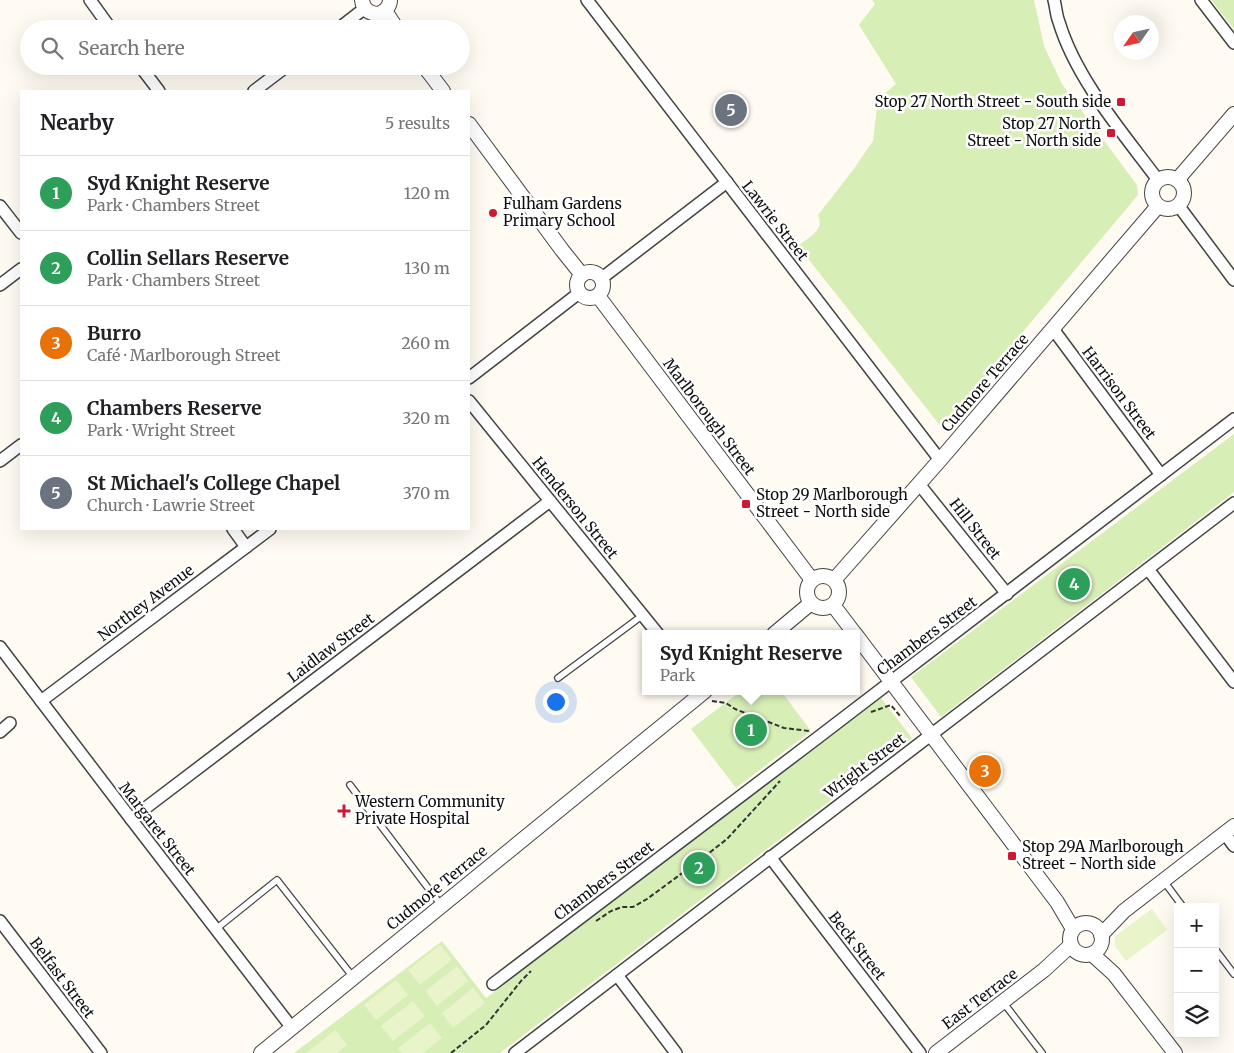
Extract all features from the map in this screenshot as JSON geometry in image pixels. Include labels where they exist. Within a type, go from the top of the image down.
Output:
[{"type":"street","points":[[90,0],[104,20]]},
{"type":"street","name":"Lawrie Street","points":[[587,0],[940,460]]},
{"type":"street","points":[[1054,0],[1064,38],[1082,75],[1158,180]]},
{"type":"street","points":[[1201,0],[1234,43]]},
{"type":"street","points":[[347,20],[363,4],[373,14],[379,14],[387,6],[393,20]]},
{"type":"street","points":[[147,75],[158,90]]},
{"type":"street","points":[[255,90],[275,75]]},
{"type":"street","points":[[431,75],[442,90]]},
{"type":"street","points":[[1177,180],[1234,114]]},
{"type":"street","points":[[470,125],[582,275]]},
{"type":"street","points":[[1163,177],[1169,177],[1177,180],[1182,186],[1184,193],[1178,205],[1167,209],[1158,206],[1154,201],[1152,193],[1153,186],[1158,180],[1163,177]]},
{"type":"street","points":[[602,278],[726,182]]},
{"type":"street","points":[[1178,205],[1234,280]]},
{"type":"street","points":[[0,206],[20,233]]},
{"type":"street","name":"Cudmore Terrace","points":[[834,580],[940,460],[1158,206]]},
{"type":"street","points":[[0,285],[20,270]]},
{"type":"street","points":[[590,272],[596,273],[602,278],[604,289],[598,296],[592,299],[579,293],[577,282],[582,275],[590,272]]},
{"type":"street","points":[[470,377],[579,293]]},
{"type":"street","name":"Marlborough Street","points":[[598,296],[812,580]]},
{"type":"street","name":"Harrison Street","points":[[1052,329],[1161,475]]},
{"type":"street","name":"Henderson Street","points":[[470,402],[655,630]]},
{"type":"street","name":"Chambers Street","points":[[493,984],[1007,594],[1234,419]]},
{"type":"street","points":[[0,461],[20,447]]},
{"type":"street","name":"Hill Street","points":[[919,484],[1007,594]]},
{"type":"street","name":"Laidlaw Street","points":[[130,819],[550,501]]},
{"type":"street","name":"Wright Street","points":[[515,1053],[1234,503]]},
{"type":"street","points":[[234,530],[246,547]]},
{"type":"street","name":"Northey Avenue","points":[[41,701],[269,530]]},
{"type":"street","points":[[1148,569],[1234,682]]},
{"type":"street","points":[[823,576],[834,580],[839,589],[839,596],[833,605],[827,608],[820,608],[811,603],[807,594],[812,580],[823,576]]},
{"type":"street","points":[[779,630],[811,603]]},
{"type":"street","points":[[833,605],[852,630]]},
{"type":"street","points":[[860,641],[1057,902],[1090,936],[1114,974],[1175,1053]]},
{"type":"street","name":"Margaret Street","points":[[0,647],[292,1028]]},
{"type":"street","name":"Cudmore Terrace","points":[[261,1053],[699,695]]},
{"type":"street","points":[[0,732],[10,723]]},
{"type":"street","points":[[1090,936],[1089,955],[1082,955],[1074,949],[1070,936],[1090,936],[1229,830],[1234,846]]},
{"type":"street","name":"Beck Street","points":[[770,858],[920,1053]]},
{"type":"street","name":"Belfast Street","points":[[0,921],[101,1053]]},
{"type":"street","name":"East Terrace","points":[[936,1053],[1074,949]]},
{"type":"street","points":[[617,975],[676,1053]]},
{"type":"lane","points":[[558,678],[643,615]]},
{"type":"lane","points":[[350,785],[441,905]]},
{"type":"lane","points":[[216,929],[277,880],[353,977]]},
{"type":"lane","points":[[1163,880],[1180,903]]},
{"type":"lane","points":[[1219,954],[1234,974]]},
{"type":"lane","points":[[1003,1002],[1042,1053]]},
{"type":"path","points":[[707,695],[712,702],[726,703],[735,709],[784,728],[811,731],[816,739]]},
{"type":"path","points":[[867,714],[891,704],[900,716],[903,714]]},
{"type":"path","points":[[596,922],[611,911],[622,907],[633,907],[647,899],[727,840],[782,779]]},
{"type":"path","points":[[451,1053],[486,1025],[520,980],[531,970]]},
{"type":"green space","points":[[872,0],[1034,0],[1044,46],[1062,84],[1137,185],[1138,195],[942,428],[798,246],[818,229],[820,221],[818,215],[873,141],[878,99],[896,84],[859,25],[875,4]]},
{"type":"green space","points":[[1211,0],[1234,0],[1234,29]]},
{"type":"green space","points":[[1234,434],[1234,492],[941,717],[911,677]]},
{"type":"green space","points":[[736,695],[784,695],[811,731],[736,788],[691,729]]},
{"type":"green space","points":[[881,698],[912,738],[500,1053],[294,1053],[442,941],[486,998]]},
{"type":"green space","points":[[1152,909],[1167,930],[1126,961],[1115,946],[1115,936]]},
{"type":"green space","points":[[440,945],[452,960],[420,985],[408,970]]},
{"type":"green space","points":[[457,966],[468,981],[437,1006],[425,991]]},
{"type":"green space","points":[[396,980],[408,995],[376,1020],[364,1005]]},
{"type":"green space","points":[[473,988],[485,1003],[453,1028],[442,1013]]},
{"type":"green space","points":[[413,1001],[425,1016],[393,1041],[381,1026]]},
{"type":"green space","points":[[430,1023],[442,1038],[423,1053],[402,1053],[398,1048]]},
{"type":"green space","points":[[335,1030],[347,1045],[337,1053],[306,1053]]},
{"type":"place","name":"Stop 27 North Street - South side","points":[[1121,102]]},
{"type":"place","name":"St Michael's College Chapel","points":[[731,110]]},
{"type":"place","name":"Stop 27 North Street - North side","points":[[1111,133]]},
{"type":"place","name":"Fulham Gardens Primary School","points":[[493,213]]},
{"type":"place","name":"Stop 29 Marlborough Street - North side","points":[[746,504]]},
{"type":"place","name":"Chambers Reserve","points":[[1074,584]]},
{"type":"place","name":"Syd Knight Reserve","points":[[751,730]]},
{"type":"place","name":"Burro","points":[[985,771]]},
{"type":"place","name":"Western Community Private Hospital","points":[[344,811]]},
{"type":"place","name":"Stop 29A Marlborough Street - North side","points":[[1012,856]]},
{"type":"place","name":"Collin Sellars Reserve","points":[[699,868]]}]
